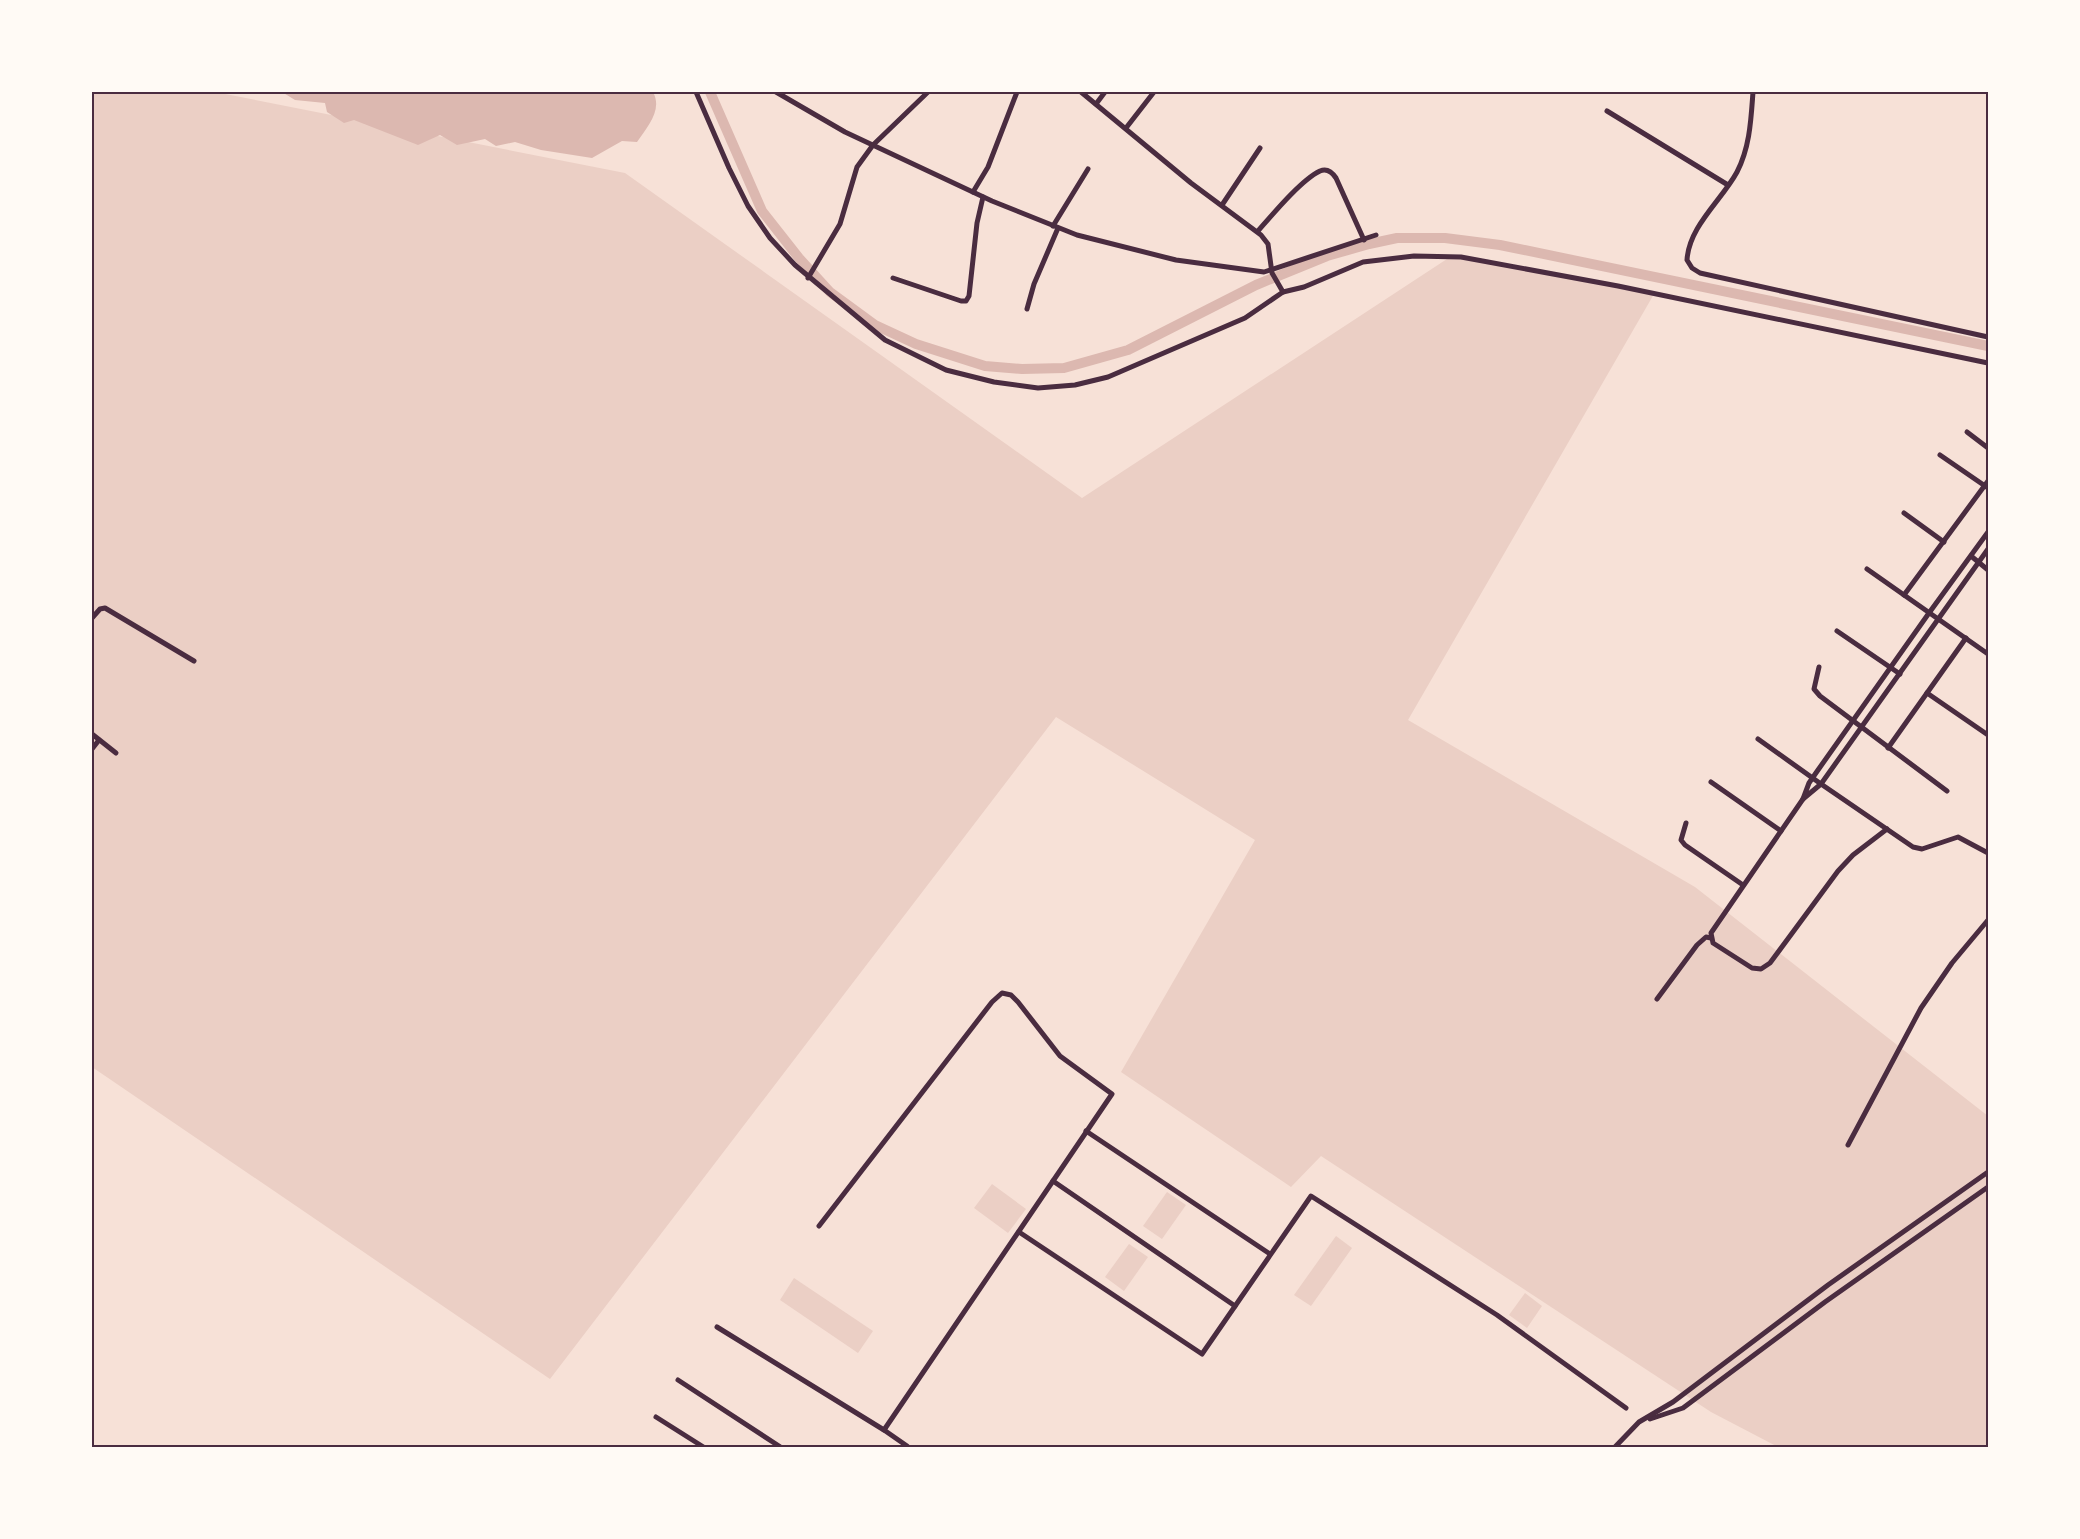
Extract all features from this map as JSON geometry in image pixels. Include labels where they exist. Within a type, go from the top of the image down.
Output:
[{"type":"street","points":[[696,92],[748,206],[770,238],[809,277],[885,340],[946,370],[994,382],[1038,388],[1075,385],[1108,377],[1245,318],[1283,292],[1304,287],[1363,262],[1414,256],[1461,257],[1618,286],[1989,363]]},
{"type":"street","points":[[776,92],[845,132],[983,197],[1077,235],[1176,260],[1261,272],[1272,271],[1376,235]]},
{"type":"street","points":[[809,277],[840,224],[857,167],[873,145],[928,92]]},
{"type":"street","points":[[973,192],[988,167],[1017,92]]},
{"type":"street","points":[[1081,92],[1191,183],[1258,231],[1268,244],[1272,271],[1283,292]]},
{"type":"street","points":[[1096,104],[1105,92]]},
{"type":"street","points":[[1126,129],[1154,92]]},
{"type":"street","points":[[1753,92],[1751,125],[1745,155],[1736,174],[1706,216],[1691,243],[1687,260],[1692,268],[1700,273],[1989,338]]},
{"type":"street","points":[[1607,111],[1728,185]]},
{"type":"street","points":[[1222,205],[1260,148]]},
{"type":"street","points":[[1027,309],[1055,227],[1088,169]]},
{"type":"street","points":[[1258,231],[1297,189],[1320,171],[1326,170],[1336,178],[1364,240]]},
{"type":"street","points":[[893,278],[966,301],[969,296],[977,223],[983,197]]},
{"type":"street","points":[[1967,432],[1989,448]]},
{"type":"street","points":[[1904,595],[1987,485],[1940,455]]},
{"type":"street","points":[[1904,513],[1944,542]]},
{"type":"street","points":[[1887,830],[1853,855],[1770,963],[1761,969],[1752,968],[1713,943],[1711,938],[1714,926],[1803,799],[1813,778],[1989,532]]},
{"type":"street","points":[[1803,799],[1821,784],[1989,549]]},
{"type":"street","points":[[1971,556],[1989,570]]},
{"type":"street","points":[[1867,569],[1989,654]]},
{"type":"street","points":[[92,618],[96,611],[102,607],[105,608],[194,661]]},
{"type":"street","points":[[1836,631],[1900,674]]},
{"type":"street","points":[[1888,748],[1966,638]]},
{"type":"street","points":[[1819,667],[1814,689],[1820,696],[1947,791]]},
{"type":"street","points":[[1927,693],[1989,735]]},
{"type":"street","points":[[92,734],[116,753]]},
{"type":"street","points":[[1758,739],[1913,847],[1922,849],[1958,837],[1989,853]]},
{"type":"street","points":[[92,749],[99,740]]},
{"type":"street","points":[[1711,782],[1780,831]]},
{"type":"street","points":[[1686,823],[1681,840],[1743,885]]},
{"type":"street","points":[[1848,1145],[1922,1008],[1952,963],[1989,920]]},
{"type":"street","points":[[1657,999],[1697,945],[1706,937],[1711,938]]},
{"type":"street","points":[[819,1226],[992,1002],[1002,993],[1011,995],[1018,1002],[1060,1056],[1112,1094],[884,1430]]},
{"type":"street","points":[[1086,1131],[1270,1254]]},
{"type":"street","points":[[1614,1448],[1639,1422],[1673,1402],[1828,1285],[1989,1172]]},
{"type":"street","points":[[1053,1181],[1235,1306]]},
{"type":"street","points":[[1639,1422],[1683,1408],[1825,1302],[1989,1187]]},
{"type":"street","points":[[1019,1232],[1202,1354],[1311,1196],[1497,1315],[1626,1408]]},
{"type":"street","points":[[717,1327],[884,1430],[907,1446],[906,1448]]},
{"type":"street","points":[[678,1380],[782,1448]]},
{"type":"street","points":[[656,1417],[705,1448]]},
{"type":"street","points":[[767,1448],[772,1441]]},
{"type":"shaded area","points":[[92,92],[215,92],[625,173],[1082,498],[1450,257],[1654,294],[1408,720],[1695,887],[1988,1116],[1988,1447],[1778,1447],[1711,1412],[1321,1156],[1291,1187],[1121,1072],[1255,840],[1056,717],[550,1379],[92,1067]]},
{"type":"shaded area","points":[[282,92],[653,92],[656,105],[649,124],[637,142],[622,141],[592,158],[541,150],[515,142],[496,146],[485,139],[457,145],[440,135],[418,145],[354,120],[344,123],[327,112],[325,103],[295,100]]},
{"type":"shaded area","points":[[992,1184],[1026,1209],[1008,1233],[974,1208]]},
{"type":"shaded area","points":[[1167,1192],[1186,1205],[1162,1239],[1143,1226]]},
{"type":"shaded area","points":[[1336,1236],[1352,1248],[1311,1306],[1294,1295]]},
{"type":"shaded area","points":[[1129,1244],[1148,1257],[1124,1291],[1105,1277]]},
{"type":"shaded area","points":[[794,1278],[873,1331],[858,1353],[780,1300]]},
{"type":"shaded area","points":[[1525,1293],[1542,1306],[1527,1328],[1509,1315]]},
{"type":"waterway","points":[[710,92],[762,211],[799,258],[830,292],[875,325],[916,344],[985,366],[1022,369],[1064,368],[1128,350],[1256,285],[1327,256],[1397,238],[1445,238],[1500,245],[1988,346]]}]
